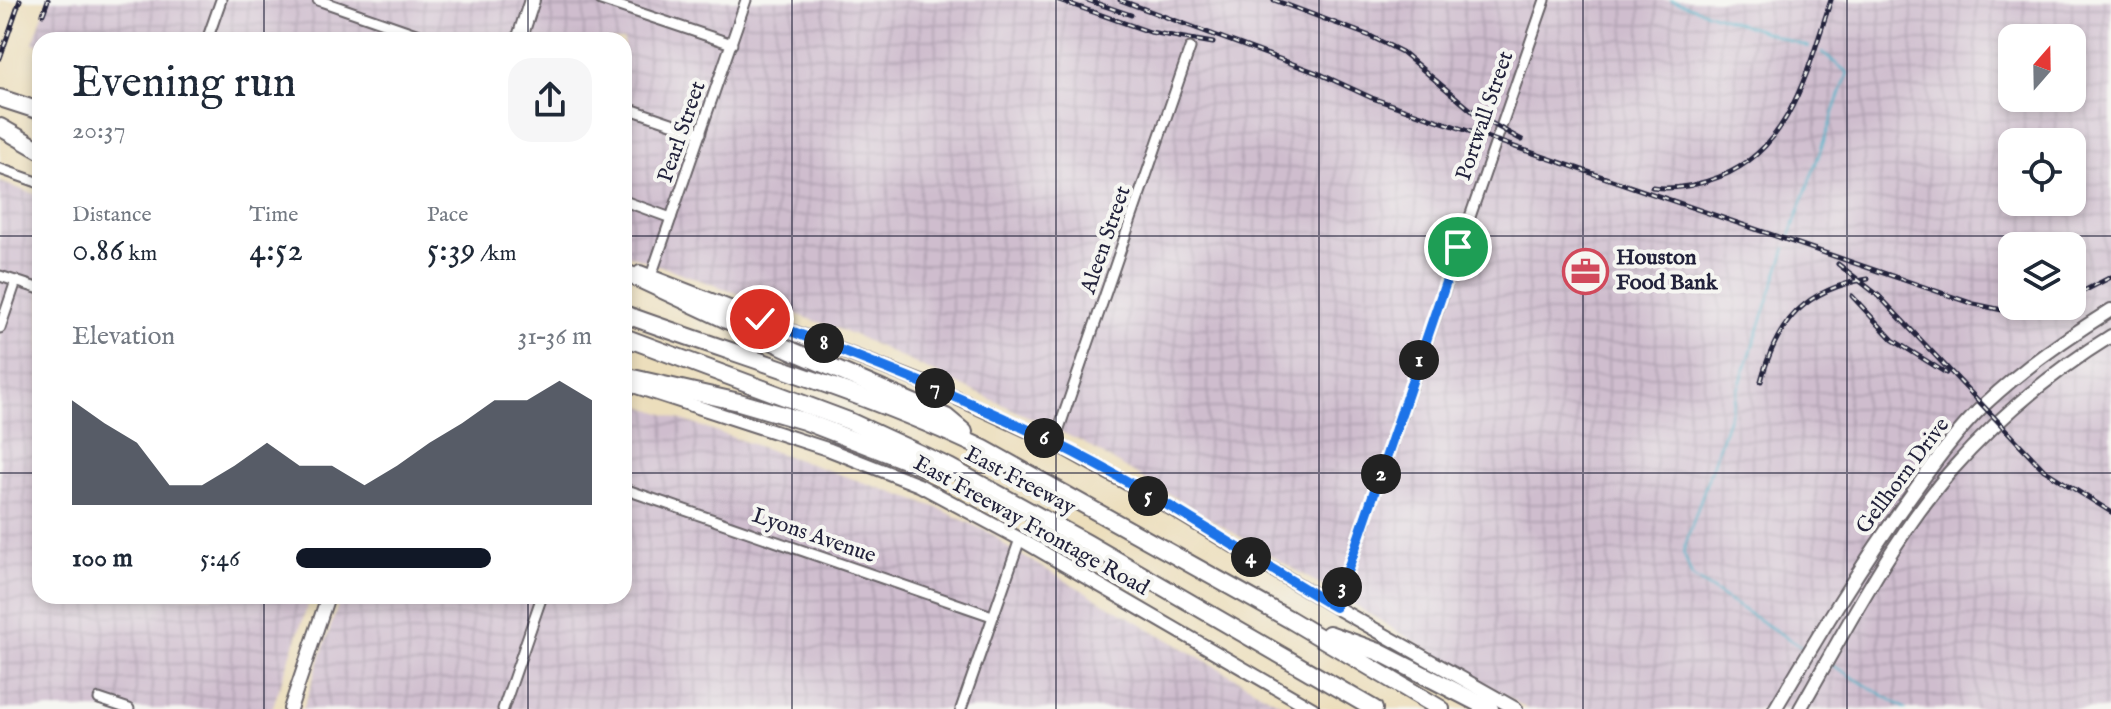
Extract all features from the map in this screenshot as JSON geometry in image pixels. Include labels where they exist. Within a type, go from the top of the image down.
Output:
[{"type":"highway","points":[[0,97],[32,108]]},
{"type":"highway","points":[[0,126],[32,137]]},
{"type":"highway","points":[[0,126],[32,145]]},
{"type":"highway","points":[[632,274],[793,351],[946,417],[984,449]]},
{"type":"highway","name":"East Freeway","points":[[632,317],[751,360],[844,389],[984,449],[1289,619],[1441,709]]},
{"type":"highway","name":"East Freeway","points":[[632,340],[849,421],[949,467],[1374,709]]},
{"type":"highway","points":[[632,378],[739,402],[804,421],[1025,508]]},
{"type":"highway","points":[[1289,619],[1379,652],[1490,709]]},
{"type":"highway","points":[[1289,660],[1356,709]]},
{"type":"main road","points":[[522,32],[532,0]]},
{"type":"main road","points":[[632,272],[651,276],[910,377],[1054,443],[1516,709]]},
{"type":"main road","name":"Gellhorn Drive","points":[[1776,708],[1838,603],[1937,460],[1983,406],[2039,358],[2111,310]]},
{"type":"main road","name":"Gellhorn Drive","points":[[1800,709],[1854,613],[1949,473],[2024,397],[2111,336]]},
{"type":"main road","points":[[2009,384],[2024,397]]},
{"type":"main road","name":"East Freeway Frontage Road","points":[[632,386],[888,471],[1020,539],[1313,709]]},
{"type":"main road","points":[[1937,460],[1949,473]]},
{"type":"main road","points":[[1878,542],[1892,553]]},
{"type":"main road","points":[[1838,603],[1854,613]]},
{"type":"main road","points":[[290,709],[325,604]]},
{"type":"street","points":[[210,32],[221,0]]},
{"type":"street","points":[[318,0],[410,32]]},
{"type":"street","points":[[601,0],[732,44]]},
{"type":"street","name":"Pearl Street","points":[[651,276],[746,0]]},
{"type":"street","name":"Portwall Street","points":[[1335,607],[1545,0]]},
{"type":"street","name":"Aleen Street","points":[[1054,443],[1190,48]]},
{"type":"street","points":[[632,110],[701,133]]},
{"type":"street","points":[[0,169],[32,180]]},
{"type":"street","points":[[632,204],[671,218]]},
{"type":"street","points":[[0,276],[32,286]]},
{"type":"street","points":[[0,328],[16,281]]},
{"type":"street","name":"Lyons Avenue","points":[[632,492],[992,616]]},
{"type":"street","points":[[961,709],[1020,539]]},
{"type":"street","points":[[503,709],[539,604]]},
{"type":"street","points":[[99,699],[129,709]]},
{"type":"shaded area","points":[[48,0],[2111,0],[2111,709],[1527,709],[1082,442],[852,334],[632,256],[632,32],[37,32]]},
{"type":"shaded area","points":[[0,182],[32,193],[32,604],[308,604],[272,709],[0,709]]},
{"type":"shaded area","points":[[632,403],[938,508],[994,535],[1007,547],[1290,709],[303,709],[338,604],[632,604]]},
{"type":"waterway","points":[[1671,0],[1809,47]]},
{"type":"waterway","points":[[1790,236],[1848,73],[1822,52]]},
{"type":"waterway","points":[[1786,248],[1683,552],[1692,577],[1806,650]]},
{"type":"waterway","points":[[1832,665],[1906,709]]},
{"type":"railway","points":[[0,58],[20,0]]},
{"type":"railway","points":[[43,14],[48,0]]},
{"type":"railway","points":[[1059,0],[1150,32],[1213,43]]},
{"type":"railway","points":[[1087,0],[1131,15]]},
{"type":"railway","points":[[1120,0],[1320,74],[1372,98],[1974,304],[1998,309]]},
{"type":"railway","points":[[1274,0],[1370,36],[1402,52],[1478,116],[1522,140]]},
{"type":"railway","points":[[1652,187],[1677,188],[1719,177],[1744,164],[1764,147],[1794,103],[1831,0]]},
{"type":"railway","points":[[1838,264],[1879,296],[2044,470],[2111,512]]},
{"type":"railway","points":[[2086,290],[2111,277]]},
{"type":"railway","points":[[1761,381],[1776,341],[1797,311],[1827,291],[1868,279]]},
{"type":"railway","points":[[1852,296],[1893,340],[1946,373]]},
{"type":"place","name":"Houston Food Bank","points":[[1585,271]]},
{"type":"route","points":[[760,319],[960,398],[1054,443],[1155,499],[1335,607],[1458,247]]}]
